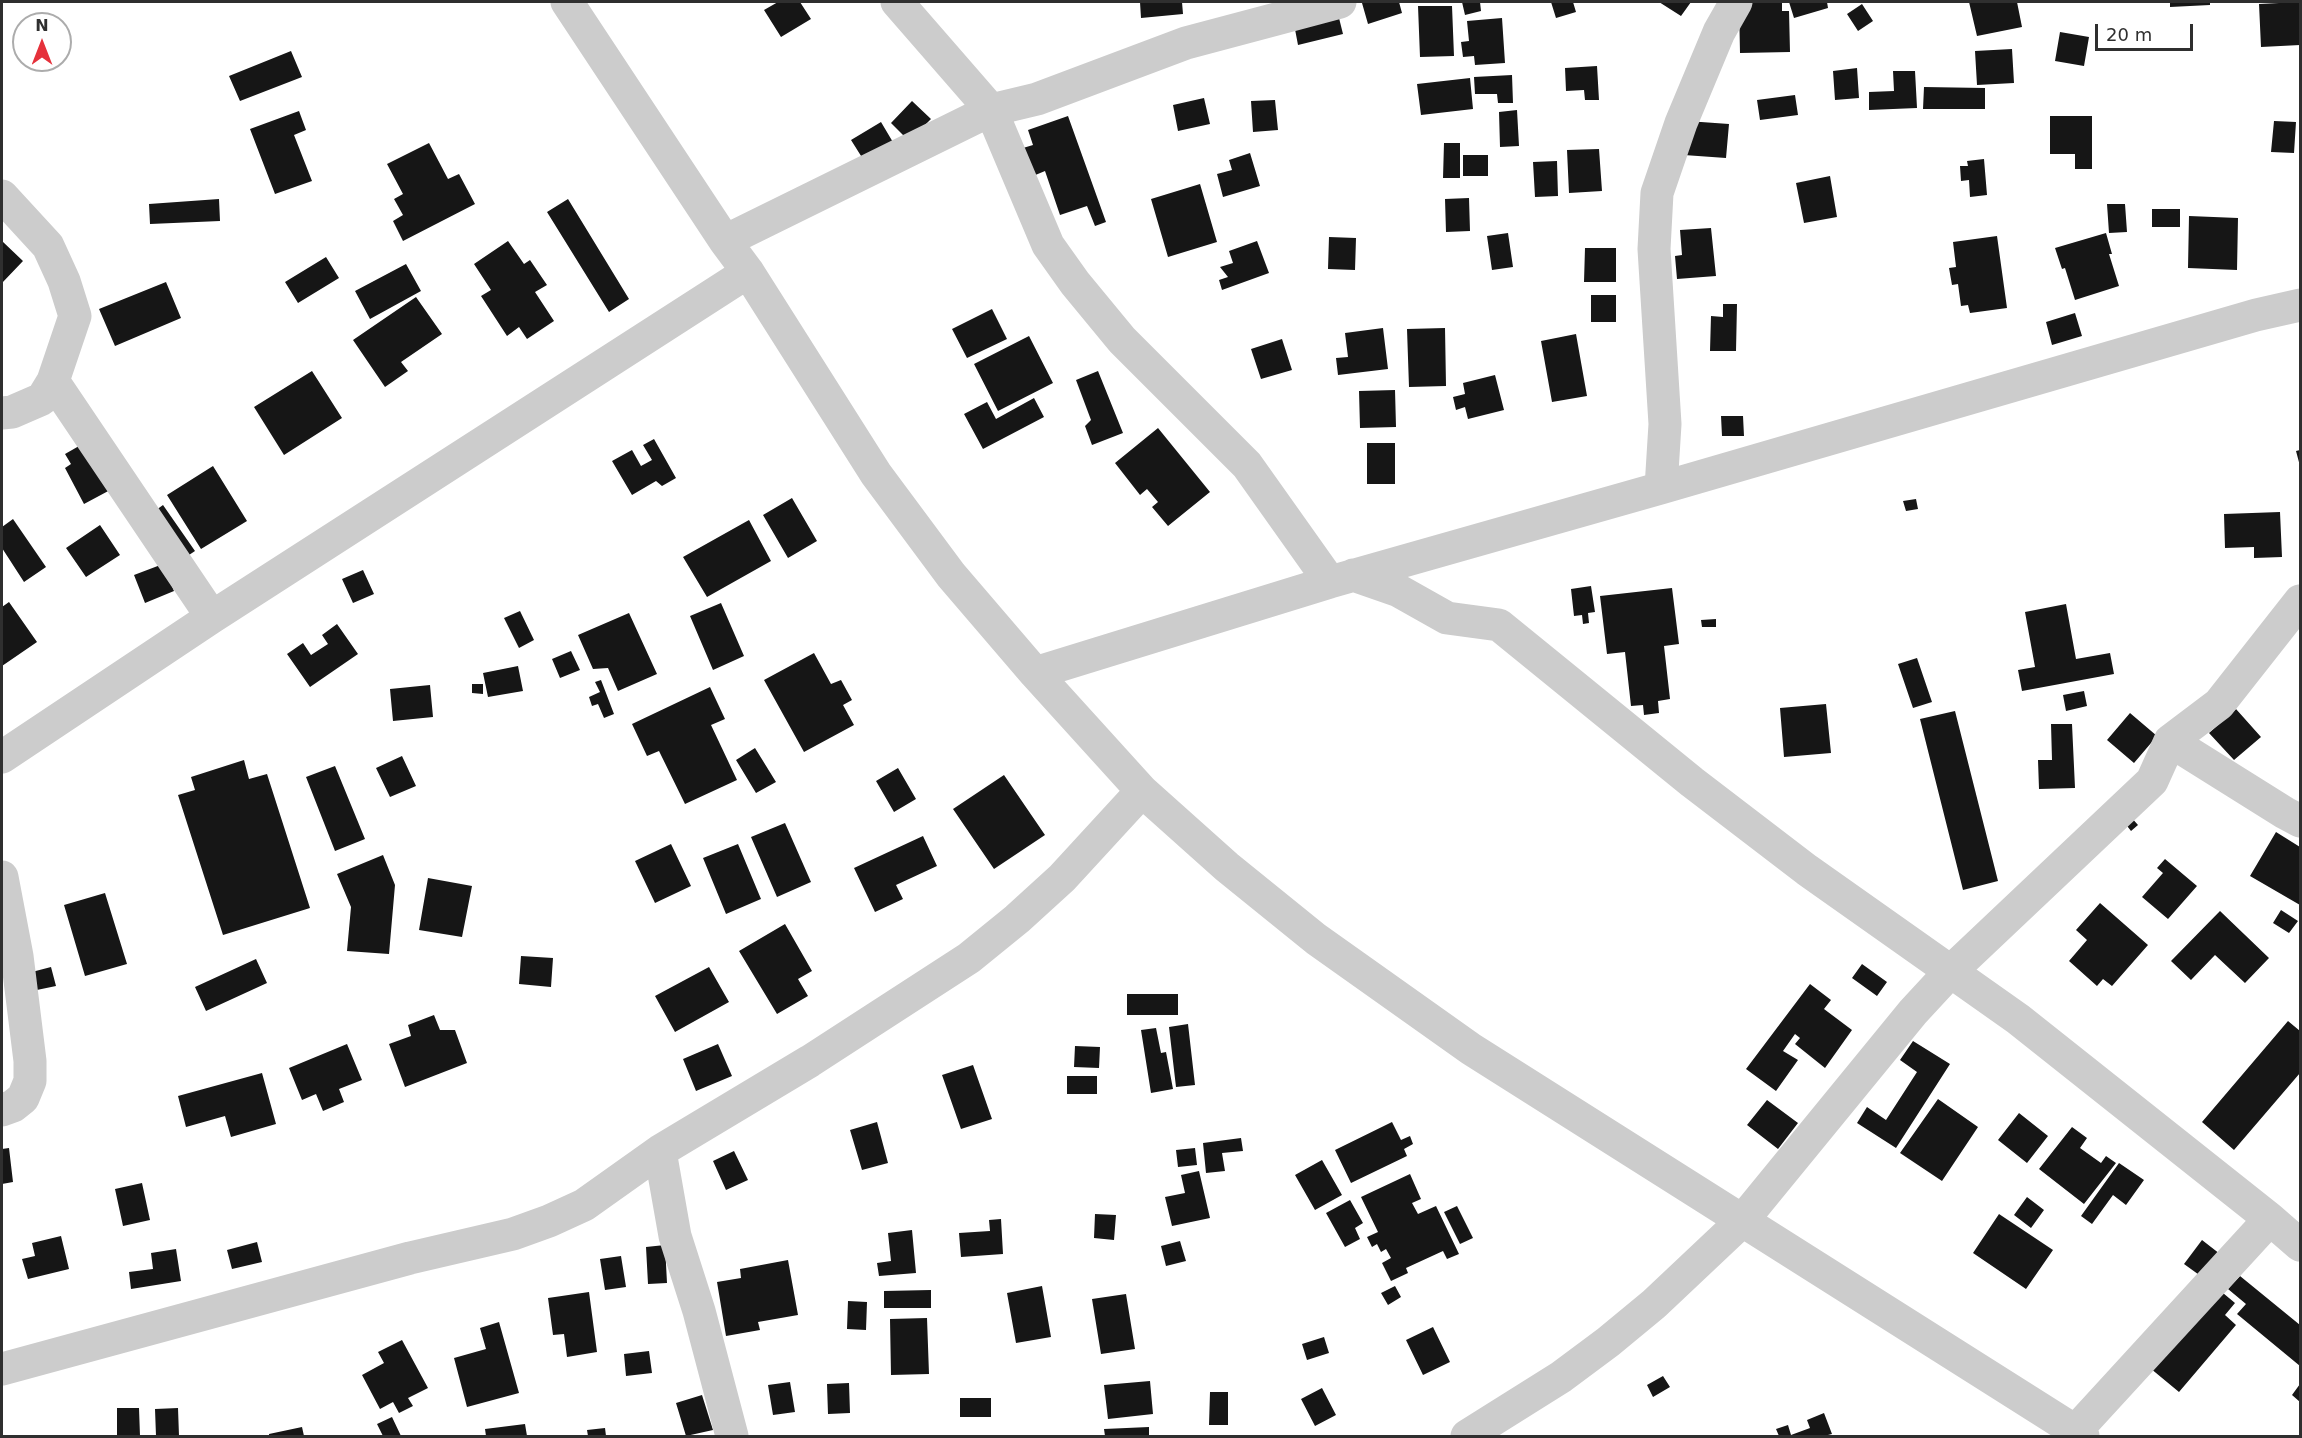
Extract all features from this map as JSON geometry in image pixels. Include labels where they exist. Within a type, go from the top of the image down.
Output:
[{"type":"street","points":[[567,2],[725,241],[748,272],[876,474],[951,575],[1035,673],[1142,791],[1227,867],[1316,939],[1472,1049],[2076,1435],[2270,1219]]},
{"type":"street","points":[[897,2],[991,110],[1048,245],[1075,283],[1122,340],[1246,465],[1341,578],[1399,591],[1447,618],[1499,625],[1692,782],[1807,870],[2018,1019],[2301,1245]]},
{"type":"street","points":[[725,241],[991,110],[1037,99],[1186,43],[1340,2]]},
{"type":"street","points":[[1661,488],[1665,423],[1654,249],[1657,193],[1681,123],[1719,32],[1736,2]]},
{"type":"street","points":[[2,196],[48,246],[64,281],[75,316],[53,381],[42,399],[12,412],[2,413]]},
{"type":"street","points":[[2,757],[212,617],[748,272]]},
{"type":"street","points":[[1035,673],[1341,578],[1661,488],[2256,315],[2301,305]]},
{"type":"street","points":[[53,381],[212,617]]},
{"type":"street","points":[[1467,1437],[1561,1377],[1608,1342],[1654,1304],[1742,1221],[1913,1012],[1950,972],[2152,781],[2170,741],[2218,704],[2301,601]]},
{"type":"street","points":[[2170,741],[2301,821]]},
{"type":"street","points":[[2,1368],[410,1258],[513,1234],[549,1221],[584,1204],[660,1151],[810,1061],[969,958],[1017,920],[1062,878],[1142,791]]},
{"type":"street","points":[[2,877],[17,956],[13,1008],[30,1061],[30,1081],[23,1098],[13,1106],[2,1110]]},
{"type":"street","points":[[660,1151],[675,1236],[699,1311],[732,1437]]},
{"type":"building","points":[[778,2],[800,2],[811,19],[781,37],[764,10]]},
{"type":"building","points":[[1140,2],[1182,2],[1183,14],[1141,18]]},
{"type":"building","points":[[1399,2],[1402,13],[1368,24],[1362,3]]},
{"type":"building","points":[[1462,2],[1480,2],[1481,11],[1465,15]]},
{"type":"building","points":[[1551,2],[1573,2],[1576,12],[1556,18]]},
{"type":"building","points":[[1659,2],[1691,2],[1681,16]]},
{"type":"building","points":[[1782,2],[1782,11],[1789,11],[1790,52],[1740,53],[1739,4]]},
{"type":"building","points":[[1789,2],[1827,2],[1828,8],[1794,18]]},
{"type":"building","points":[[1969,2],[2017,2],[2022,27],[1977,36]]},
{"type":"building","points":[[2170,2],[2210,2],[2210,5],[2170,7]]},
{"type":"building","points":[[2299,2],[2300,45],[2261,47],[2259,4]]},
{"type":"building","points":[[1862,4],[1873,21],[1858,31],[1847,14]]},
{"type":"building","points":[[1418,6],[1452,6],[1454,56],[1420,57]]},
{"type":"building","points":[[1338,14],[1343,34],[1298,45],[1294,24]]},
{"type":"building","points":[[1502,18],[1505,63],[1475,65],[1474,56],[1463,57],[1461,42],[1469,41],[1467,21]]},
{"type":"building","points":[[2060,32],[2089,37],[2084,66],[2055,61]]},
{"type":"building","points":[[2012,49],[2014,83],[1977,85],[1975,51]]},
{"type":"building","points":[[291,51],[302,77],[240,101],[229,76]]},
{"type":"building","points":[[1597,66],[1599,100],[1585,100],[1584,90],[1566,91],[1565,68]]},
{"type":"building","points":[[1857,68],[1859,98],[1835,100],[1833,71]]},
{"type":"building","points":[[1893,71],[1915,71],[1917,108],[1869,110],[1869,92],[1894,91]]},
{"type":"building","points":[[1512,75],[1513,103],[1498,103],[1497,94],[1475,94],[1474,77]]},
{"type":"building","points":[[1470,78],[1473,109],[1421,115],[1417,84]]},
{"type":"building","points":[[1924,87],[1985,88],[1985,109],[1923,109]]},
{"type":"building","points":[[1795,95],[1798,115],[1760,120],[1757,100]]},
{"type":"building","points":[[1204,98],[1210,124],[1178,131],[1173,105]]},
{"type":"building","points":[[1275,100],[1278,130],[1253,132],[1251,101]]},
{"type":"building","points":[[912,101],[931,119],[909,141],[891,123]]},
{"type":"building","points":[[1517,110],[1519,146],[1500,147],[1499,112]]},
{"type":"building","points":[[299,111],[306,130],[294,135],[312,181],[275,194],[250,129]]},
{"type":"building","points":[[1068,116],[1106,222],[1095,226],[1087,206],[1060,215],[1045,171],[1033,176],[1023,148],[1033,145],[1028,130]]},
{"type":"building","points":[[2050,116],[2092,116],[2092,169],[2075,169],[2075,154],[2050,154]]},
{"type":"building","points":[[1687,121],[1729,124],[1726,158],[1684,155]]},
{"type":"building","points":[[2274,121],[2296,122],[2294,153],[2271,152]]},
{"type":"building","points":[[881,122],[897,149],[868,167],[851,140]]},
{"type":"building","points":[[429,143],[448,179],[459,174],[475,204],[403,241],[393,221],[403,215],[394,199],[403,194],[387,164]]},
{"type":"building","points":[[1444,143],[1460,143],[1460,178],[1443,178]]},
{"type":"building","points":[[1599,149],[1602,191],[1569,193],[1567,150]]},
{"type":"building","points":[[1250,153],[1260,186],[1223,197],[1217,174],[1232,170],[1229,160]]},
{"type":"building","points":[[1463,155],[1488,155],[1488,176],[1463,176]]},
{"type":"building","points":[[1984,159],[1987,195],[1970,197],[1969,180],[1961,181],[1960,166],[1968,166],[1967,161]]},
{"type":"building","points":[[1557,161],[1558,196],[1535,197],[1533,162]]},
{"type":"building","points":[[1830,176],[1837,217],[1804,223],[1796,183]]},
{"type":"building","points":[[1200,184],[1217,242],[1168,257],[1151,199]]},
{"type":"building","points":[[1469,198],[1470,231],[1446,232],[1445,199]]},
{"type":"building","points":[[219,199],[220,221],[150,224],[149,204]]},
{"type":"building","points":[[568,199],[629,299],[609,312],[547,212]]},
{"type":"building","points":[[2107,204],[2125,204],[2127,232],[2109,233]]},
{"type":"building","points":[[2152,209],[2180,209],[2180,227],[2152,227]]},
{"type":"building","points":[[2189,216],[2238,218],[2237,270],[2188,268]]},
{"type":"building","points":[[1711,228],[1716,276],[1677,279],[1675,256],[1682,255],[1680,230]]},
{"type":"building","points":[[1508,233],[1513,267],[1492,270],[1487,236]]},
{"type":"building","points":[[2106,233],[2112,254],[2109,254],[2119,286],[2075,300],[2065,268],[2062,269],[2055,248]]},
{"type":"building","points":[[1997,236],[2007,308],[1970,313],[1968,305],[1961,306],[1958,284],[1952,285],[1949,268],[1956,267],[1953,242]]},
{"type":"building","points":[[1329,237],[1356,238],[1355,270],[1328,269]]},
{"type":"building","points":[[2,241],[23,261],[2,283]]},
{"type":"building","points":[[508,241],[524,264],[530,260],[547,285],[535,292],[554,321],[527,339],[519,327],[507,336],[481,296],[491,290],[474,264]]},
{"type":"building","points":[[1257,241],[1269,273],[1222,290],[1219,280],[1228,277],[1220,267],[1233,263],[1229,251]]},
{"type":"building","points":[[1585,248],[1616,248],[1616,282],[1584,282]]},
{"type":"building","points":[[326,257],[339,278],[298,303],[285,282]]},
{"type":"building","points":[[406,264],[421,291],[370,319],[355,291]]},
{"type":"building","points":[[166,282],[181,318],[115,346],[99,309]]},
{"type":"building","points":[[1591,295],[1616,295],[1616,322],[1591,322]]},
{"type":"building","points":[[416,297],[442,334],[401,362],[408,371],[385,387],[353,340]]},
{"type":"building","points":[[1723,304],[1737,304],[1736,351],[1710,351],[1711,316],[1723,317]]},
{"type":"building","points":[[992,309],[1007,339],[967,358],[952,329]]},
{"type":"building","points":[[2075,313],[2082,336],[2052,345],[2046,322]]},
{"type":"building","points":[[1383,328],[1388,369],[1338,375],[1336,358],[1348,357],[1345,333]]},
{"type":"building","points":[[1445,328],[1446,386],[1409,387],[1407,329]]},
{"type":"building","points":[[1576,334],[1587,396],[1552,402],[1541,341]]},
{"type":"building","points":[[1029,336],[1053,383],[998,411],[974,364]]},
{"type":"building","points":[[1282,339],[1292,370],[1261,379],[1251,349]]},
{"type":"building","points":[[312,371],[342,418],[284,455],[254,407]]},
{"type":"building","points":[[1098,371],[1123,433],[1092,445],[1085,426],[1091,420],[1076,380]]},
{"type":"building","points":[[1495,375],[1504,410],[1468,419],[1465,407],[1456,410],[1453,397],[1465,394],[1463,383]]},
{"type":"building","points":[[1395,390],[1396,427],[1360,428],[1359,391]]},
{"type":"building","points":[[1034,398],[1044,417],[983,449],[964,414],[987,402],[996,419]]},
{"type":"building","points":[[1721,416],[1743,416],[1744,436],[1722,436]]},
{"type":"building","points":[[1158,428],[1210,492],[1168,526],[1152,507],[1158,502],[1147,489],[1140,495],[1115,463]]},
{"type":"building","points":[[654,439],[676,478],[662,486],[656,481],[632,495],[612,461],[632,450],[641,466],[652,460],[643,445]]},
{"type":"building","points":[[86,442],[112,489],[84,504],[65,468],[71,464],[65,454]]},
{"type":"building","points":[[1367,443],[1395,443],[1395,484],[1367,484]]},
{"type":"building","points":[[2300,450],[2300,466],[2296,451]]},
{"type":"building","points":[[213,466],[247,521],[201,549],[167,495]]},
{"type":"building","points":[[792,498],[817,541],[788,558],[763,515]]},
{"type":"building","points":[[1916,499],[1918,509],[1906,511],[1903,501]]},
{"type":"building","points":[[163,505],[195,551],[183,559],[152,513]]},
{"type":"building","points":[[2280,512],[2282,557],[2254,558],[2254,547],[2225,548],[2224,514]]},
{"type":"building","points":[[13,519],[46,567],[24,582],[2,548],[2,527]]},
{"type":"building","points":[[749,520],[771,561],[707,597],[683,557]]},
{"type":"building","points":[[100,525],[120,555],[86,577],[66,548]]},
{"type":"building","points":[[163,564],[174,591],[145,603],[134,575]]},
{"type":"building","points":[[363,570],[374,594],[353,603],[342,579]]},
{"type":"building","points":[[1591,586],[1595,612],[1588,613],[1589,623],[1583,624],[1582,615],[1574,616],[1571,589]]},
{"type":"building","points":[[1672,588],[1679,644],[1664,646],[1670,699],[1658,701],[1659,713],[1644,715],[1643,705],[1631,706],[1625,652],[1607,654],[1600,596]]},
{"type":"building","points":[[9,602],[37,642],[2,666],[2,607]]},
{"type":"building","points":[[721,603],[744,656],[713,670],[690,616]]},
{"type":"building","points":[[2066,604],[2076,659],[2110,653],[2114,674],[2022,691],[2018,670],[2035,667],[2025,612]]},
{"type":"building","points":[[520,611],[534,640],[519,648],[504,618]]},
{"type":"building","points":[[629,613],[657,674],[618,691],[608,668],[593,669],[578,635]]},
{"type":"building","points":[[1716,619],[1716,627],[1702,627],[1701,620]]},
{"type":"building","points":[[337,624],[358,654],[310,687],[287,654],[303,643],[311,655],[328,644],[322,635]]},
{"type":"building","points":[[571,651],[580,670],[560,678],[552,659]]},
{"type":"building","points":[[814,653],[831,684],[841,680],[852,700],[843,705],[854,725],[804,752],[764,680]]},
{"type":"building","points":[[1917,658],[1932,702],[1913,708],[1898,664]]},
{"type":"building","points":[[518,666],[523,691],[488,697],[483,673]]},
{"type":"building","points":[[601,680],[614,714],[604,718],[598,704],[592,706],[589,697],[600,692],[595,682]]},
{"type":"building","points":[[472,684],[483,684],[483,694],[472,693]]},
{"type":"building","points":[[430,685],[433,717],[393,721],[390,689]]},
{"type":"building","points":[[710,687],[725,719],[711,725],[737,780],[685,804],[659,751],[647,756],[632,724]]},
{"type":"building","points":[[2084,691],[2087,706],[2066,711],[2063,695]]},
{"type":"building","points":[[1826,704],[1831,753],[1784,757],[1780,708]]},
{"type":"building","points":[[2236,709],[2261,737],[2234,760],[2209,733]]},
{"type":"building","points":[[1955,711],[1998,881],[1963,890],[1920,719]]},
{"type":"building","points":[[2130,713],[2157,736],[2134,763],[2107,740]]},
{"type":"building","points":[[2051,724],[2072,724],[2075,788],[2039,789],[2038,760],[2052,760]]},
{"type":"building","points":[[755,748],[776,782],[756,793],[736,760]]},
{"type":"building","points":[[402,756],[416,786],[390,797],[376,768]]},
{"type":"building","points":[[244,760],[249,779],[267,774],[310,908],[223,935],[178,795],[195,790],[191,777]]},
{"type":"building","points":[[335,766],[365,839],[335,851],[306,777]]},
{"type":"building","points":[[898,768],[916,799],[894,812],[876,781]]},
{"type":"building","points":[[1004,775],[1045,835],[994,869],[953,809]]},
{"type":"building","points":[[2130,816],[2138,825],[2131,831],[2124,822]]},
{"type":"building","points":[[785,823],[811,882],[777,897],[751,837]]},
{"type":"building","points":[[2276,832],[2300,847],[2300,905],[2250,876]]},
{"type":"building","points":[[923,836],[937,866],[896,885],[903,899],[875,912],[854,868]]},
{"type":"building","points":[[671,844],[691,886],[655,903],[635,861]]},
{"type":"building","points":[[738,844],[761,899],[726,914],[703,858]]},
{"type":"building","points":[[383,855],[395,885],[389,954],[347,951],[351,907],[337,874]]},
{"type":"building","points":[[2165,859],[2197,886],[2168,919],[2142,897],[2163,873],[2157,868]]},
{"type":"building","points":[[428,878],[472,886],[462,937],[419,930]]},
{"type":"building","points":[[105,893],[127,964],[85,976],[64,905]]},
{"type":"building","points":[[2100,903],[2148,945],[2112,986],[2103,979],[2097,986],[2069,961],[2087,940],[2076,930]]},
{"type":"building","points":[[2281,910],[2298,921],[2289,933],[2273,923]]},
{"type":"building","points":[[2220,911],[2269,958],[2245,983],[2215,955],[2191,980],[2171,961]]},
{"type":"building","points":[[785,924],[812,971],[798,979],[808,996],[777,1014],[739,951]]},
{"type":"building","points":[[521,956],[553,958],[551,987],[519,984]]},
{"type":"building","points":[[256,959],[267,983],[206,1011],[195,987]]},
{"type":"building","points":[[1862,964],[1887,982],[1877,996],[1852,978]]},
{"type":"building","points":[[51,967],[56,986],[32,991],[28,973]]},
{"type":"building","points":[[709,967],[729,1002],[675,1032],[655,996]]},
{"type":"building","points":[[1810,984],[1831,1000],[1824,1009],[1852,1030],[1825,1068],[1795,1044],[1800,1038],[1795,1034],[1783,1051],[1798,1060],[1776,1091],[1746,1069]]},
{"type":"building","points":[[1127,994],[1178,994],[1178,1015],[1127,1015]]},
{"type":"building","points":[[434,1015],[440,1030],[455,1030],[467,1063],[405,1087],[389,1044],[411,1036],[408,1025]]},
{"type":"building","points":[[2288,1021],[2300,1031],[2300,1073],[2234,1150],[2202,1122]]},
{"type":"building","points":[[1188,1024],[1195,1085],[1176,1087],[1169,1027]]},
{"type":"building","points":[[1156,1028],[1161,1053],[1166,1052],[1173,1089],[1151,1093],[1141,1030]]},
{"type":"building","points":[[1913,1041],[1950,1064],[1896,1148],[1857,1123],[1867,1107],[1886,1120],[1917,1072],[1900,1060]]},
{"type":"building","points":[[347,1044],[362,1080],[339,1089],[344,1102],[323,1111],[316,1094],[302,1100],[289,1068]]},
{"type":"building","points":[[718,1044],[732,1076],[696,1091],[683,1059]]},
{"type":"building","points":[[1075,1046],[1100,1047],[1099,1068],[1074,1067]]},
{"type":"building","points":[[973,1065],[992,1119],[961,1129],[942,1075]]},
{"type":"building","points":[[262,1073],[276,1124],[231,1137],[225,1116],[186,1127],[178,1096]]},
{"type":"building","points":[[1067,1076],[1097,1076],[1097,1094],[1067,1094]]},
{"type":"building","points":[[1938,1099],[1978,1127],[1942,1181],[1900,1153]]},
{"type":"building","points":[[1767,1100],[1798,1123],[1778,1149],[1747,1125]]},
{"type":"building","points":[[2019,1113],[2048,1136],[2027,1163],[1998,1140]]},
{"type":"building","points":[[877,1122],[888,1163],[862,1170],[850,1130]]},
{"type":"building","points":[[1392,1122],[1401,1140],[1410,1136],[1413,1144],[1404,1149],[1407,1156],[1351,1183],[1335,1150]]},
{"type":"building","points":[[2072,1127],[2087,1138],[2080,1148],[2101,1163],[2106,1156],[2116,1163],[2084,1204],[2039,1169]]},
{"type":"building","points":[[1241,1138],[1243,1151],[1222,1153],[1225,1171],[1206,1173],[1203,1143]]},
{"type":"building","points":[[9,1148],[13,1182],[2,1184],[2,1149]]},
{"type":"building","points":[[1195,1148],[1197,1165],[1178,1167],[1176,1150]]},
{"type":"building","points":[[734,1151],[748,1180],[726,1190],[713,1161]]},
{"type":"building","points":[[1322,1160],[1342,1195],[1315,1210],[1295,1175]]},
{"type":"building","points":[[2119,1163],[2144,1180],[2126,1205],[2113,1195],[2092,1224],[2081,1216]]},
{"type":"building","points":[[1199,1171],[1210,1218],[1172,1226],[1165,1197],[1185,1193],[1181,1175]]},
{"type":"building","points":[[1410,1174],[1421,1199],[1412,1203],[1418,1214],[1436,1206],[1459,1254],[1447,1259],[1443,1251],[1406,1268],[1408,1273],[1391,1281],[1382,1263],[1391,1258],[1386,1249],[1381,1252],[1377,1244],[1372,1247],[1367,1237],[1378,1232],[1361,1197]]},
{"type":"building","points":[[142,1183],[150,1220],[123,1226],[115,1189]]},
{"type":"building","points":[[2027,1197],[2044,1210],[2031,1228],[2014,1215]]},
{"type":"building","points":[[1350,1200],[1363,1223],[1355,1228],[1360,1239],[1345,1247],[1326,1213]]},
{"type":"building","points":[[1457,1206],[1473,1238],[1460,1244],[1444,1212]]},
{"type":"building","points":[[1095,1214],[1116,1215],[1114,1240],[1094,1238]]},
{"type":"building","points":[[1999,1214],[2053,1250],[2026,1289],[1973,1253]]},
{"type":"building","points":[[1001,1219],[1003,1254],[961,1257],[959,1233],[990,1231],[989,1220]]},
{"type":"building","points":[[912,1230],[916,1273],[879,1276],[877,1263],[891,1261],[888,1233]]},
{"type":"building","points":[[61,1236],[69,1269],[28,1279],[22,1259],[35,1256],[32,1243]]},
{"type":"building","points":[[2202,1240],[2220,1254],[2202,1277],[2184,1264]]},
{"type":"building","points":[[1180,1241],[1186,1261],[1166,1266],[1161,1246]]},
{"type":"building","points":[[257,1242],[262,1262],[232,1269],[227,1250]]},
{"type":"building","points":[[665,1245],[667,1283],[648,1284],[646,1247]]},
{"type":"building","points":[[176,1249],[181,1281],[131,1289],[129,1272],[153,1269],[151,1253]]},
{"type":"building","points":[[621,1256],[626,1287],[605,1290],[600,1259]]},
{"type":"building","points":[[788,1260],[798,1315],[758,1322],[760,1330],[726,1336],[717,1282],[741,1278],[740,1269]]},
{"type":"building","points":[[2240,1276],[2300,1325],[2300,1366],[2237,1314],[2246,1304],[2228,1289]]},
{"type":"building","points":[[1042,1286],[1051,1337],[1016,1343],[1007,1293]]},
{"type":"building","points":[[1395,1286],[1401,1297],[1388,1305],[1381,1293]]},
{"type":"building","points":[[2217,1288],[2235,1303],[2225,1315],[2236,1325],[2179,1392],[2150,1368]]},
{"type":"building","points":[[931,1290],[931,1308],[884,1308],[884,1291]]},
{"type":"building","points":[[589,1292],[597,1352],[567,1357],[564,1334],[553,1335],[548,1298]]},
{"type":"building","points":[[1126,1294],[1135,1349],[1101,1354],[1092,1299]]},
{"type":"building","points":[[848,1301],[867,1302],[866,1330],[847,1329]]},
{"type":"building","points":[[927,1318],[929,1374],[891,1375],[890,1319]]},
{"type":"building","points":[[499,1322],[519,1393],[467,1407],[454,1358],[486,1349],[480,1328]]},
{"type":"building","points":[[1433,1327],[1450,1362],[1423,1375],[1406,1340]]},
{"type":"building","points":[[1324,1337],[1329,1353],[1307,1360],[1302,1344]]},
{"type":"building","points":[[402,1340],[428,1388],[408,1398],[413,1406],[399,1413],[393,1402],[380,1409],[362,1375],[384,1363],[378,1352]]},
{"type":"building","points":[[649,1351],[652,1373],[626,1376],[624,1354]]},
{"type":"building","points":[[1663,1376],[1670,1387],[1653,1397],[1647,1385]]},
{"type":"building","points":[[1150,1381],[1153,1414],[1108,1419],[1104,1385]]},
{"type":"building","points":[[790,1382],[795,1412],[773,1415],[768,1385]]},
{"type":"building","points":[[849,1383],[850,1413],[828,1414],[827,1384]]},
{"type":"building","points":[[2300,1384],[2300,1402],[2292,1395]]},
{"type":"building","points":[[1322,1388],[1336,1415],[1315,1426],[1301,1399]]},
{"type":"building","points":[[1210,1392],[1228,1392],[1228,1425],[1209,1425]]},
{"type":"building","points":[[702,1395],[713,1430],[686,1436],[676,1403]]},
{"type":"building","points":[[960,1398],[991,1398],[991,1417],[960,1417]]},
{"type":"building","points":[[117,1408],[139,1408],[140,1436],[117,1436]]},
{"type":"building","points":[[178,1408],[179,1436],[156,1436],[155,1409]]},
{"type":"building","points":[[1824,1413],[1832,1434],[1779,1436],[1776,1429],[1788,1425],[1791,1435],[1810,1428],[1807,1420]]},
{"type":"building","points":[[392,1417],[401,1436],[383,1436],[377,1424]]},
{"type":"building","points":[[525,1424],[527,1436],[486,1436],[485,1429]]},
{"type":"building","points":[[302,1427],[304,1436],[269,1436],[269,1434]]},
{"type":"building","points":[[1149,1427],[1149,1436],[1105,1436],[1104,1429]]},
{"type":"building","points":[[605,1428],[606,1436],[588,1436],[587,1430]]}]
